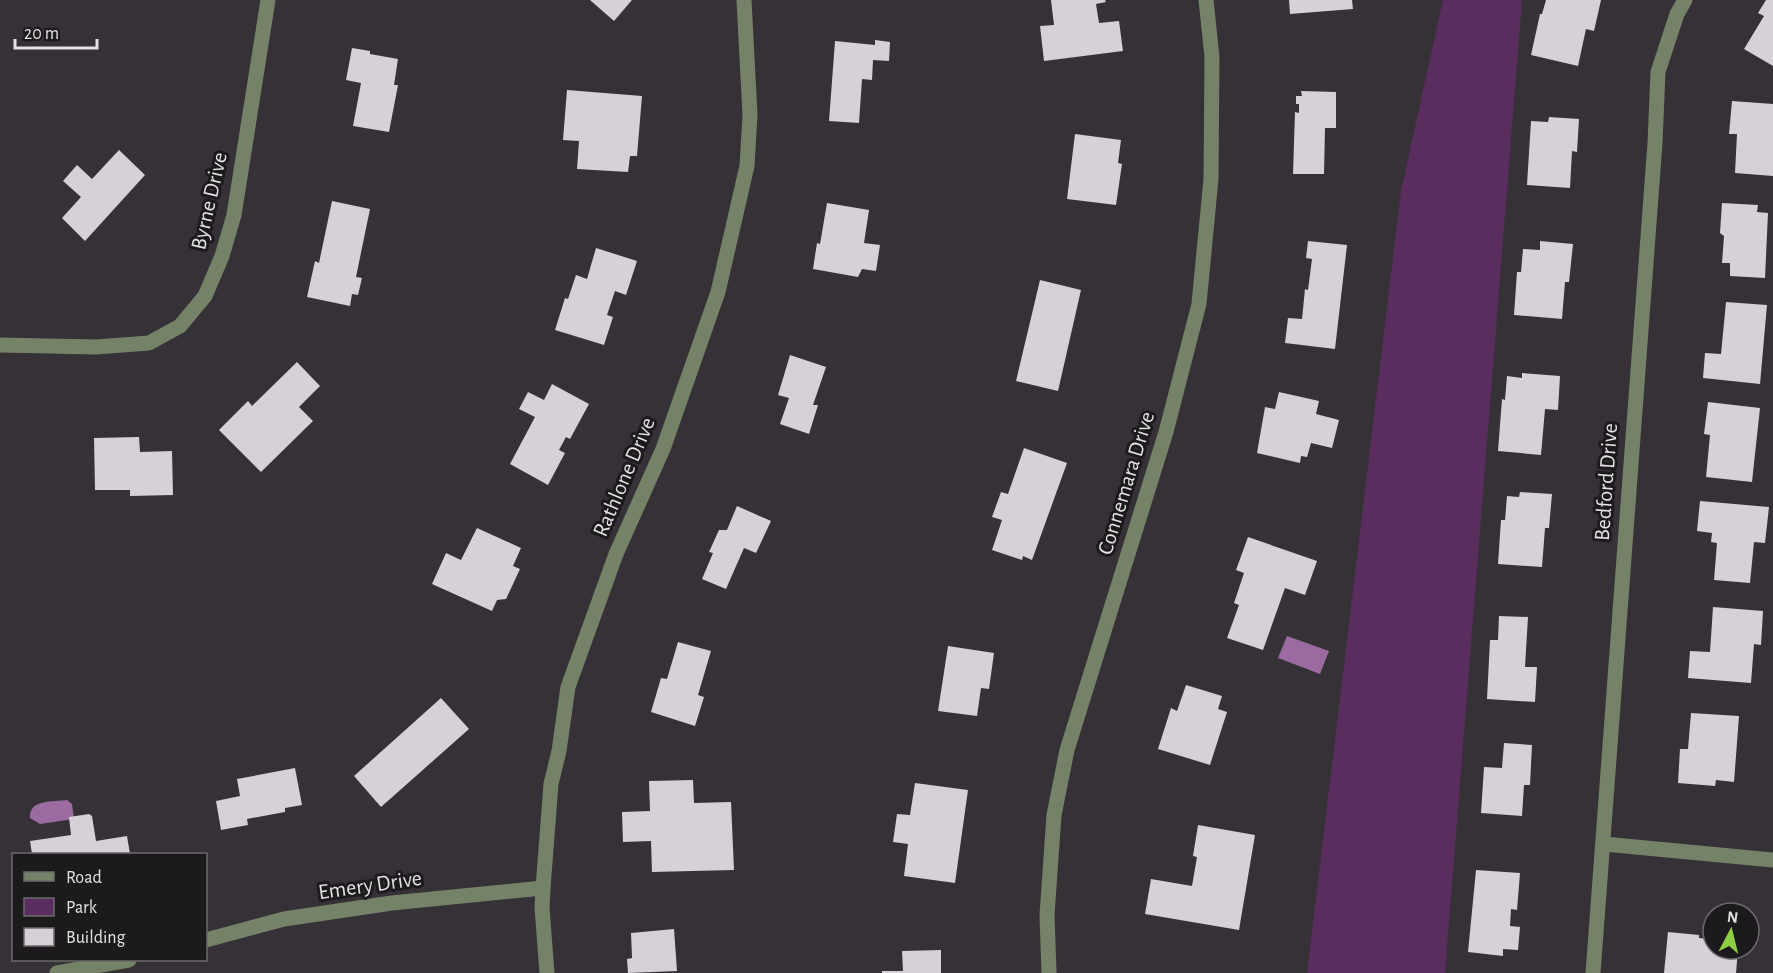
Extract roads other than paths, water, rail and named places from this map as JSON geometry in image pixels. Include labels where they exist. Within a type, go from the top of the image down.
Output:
[{"type":"street","name":"Byrne Drive","points":[[0,345],[96,347],[149,343],[180,326],[205,296],[222,256],[234,215],[268,0]]},
{"type":"street","name":"Rathlone Drive","points":[[547,973],[542,908],[543,888],[551,784],[559,751],[568,687],[616,554],[663,449],[721,281],[747,166],[750,115],[744,0]]},
{"type":"street","name":"Connemara Drive","points":[[1049,973],[1047,915],[1054,815],[1067,750],[1166,432],[1199,304],[1211,179],[1212,57],[1206,0]]},
{"type":"street","name":"Bedford Drive","points":[[1593,973],[1655,143],[1658,72],[1677,14],[1685,0]]},
{"type":"street","points":[[1604,844],[1773,860]]},
{"type":"street","points":[[1734,856],[1766,852],[1773,848]]},
{"type":"street","name":"Emery Drive","points":[[207,940],[284,919],[392,903],[543,888]]},
{"type":"street","points":[[57,973],[123,961]]}]
